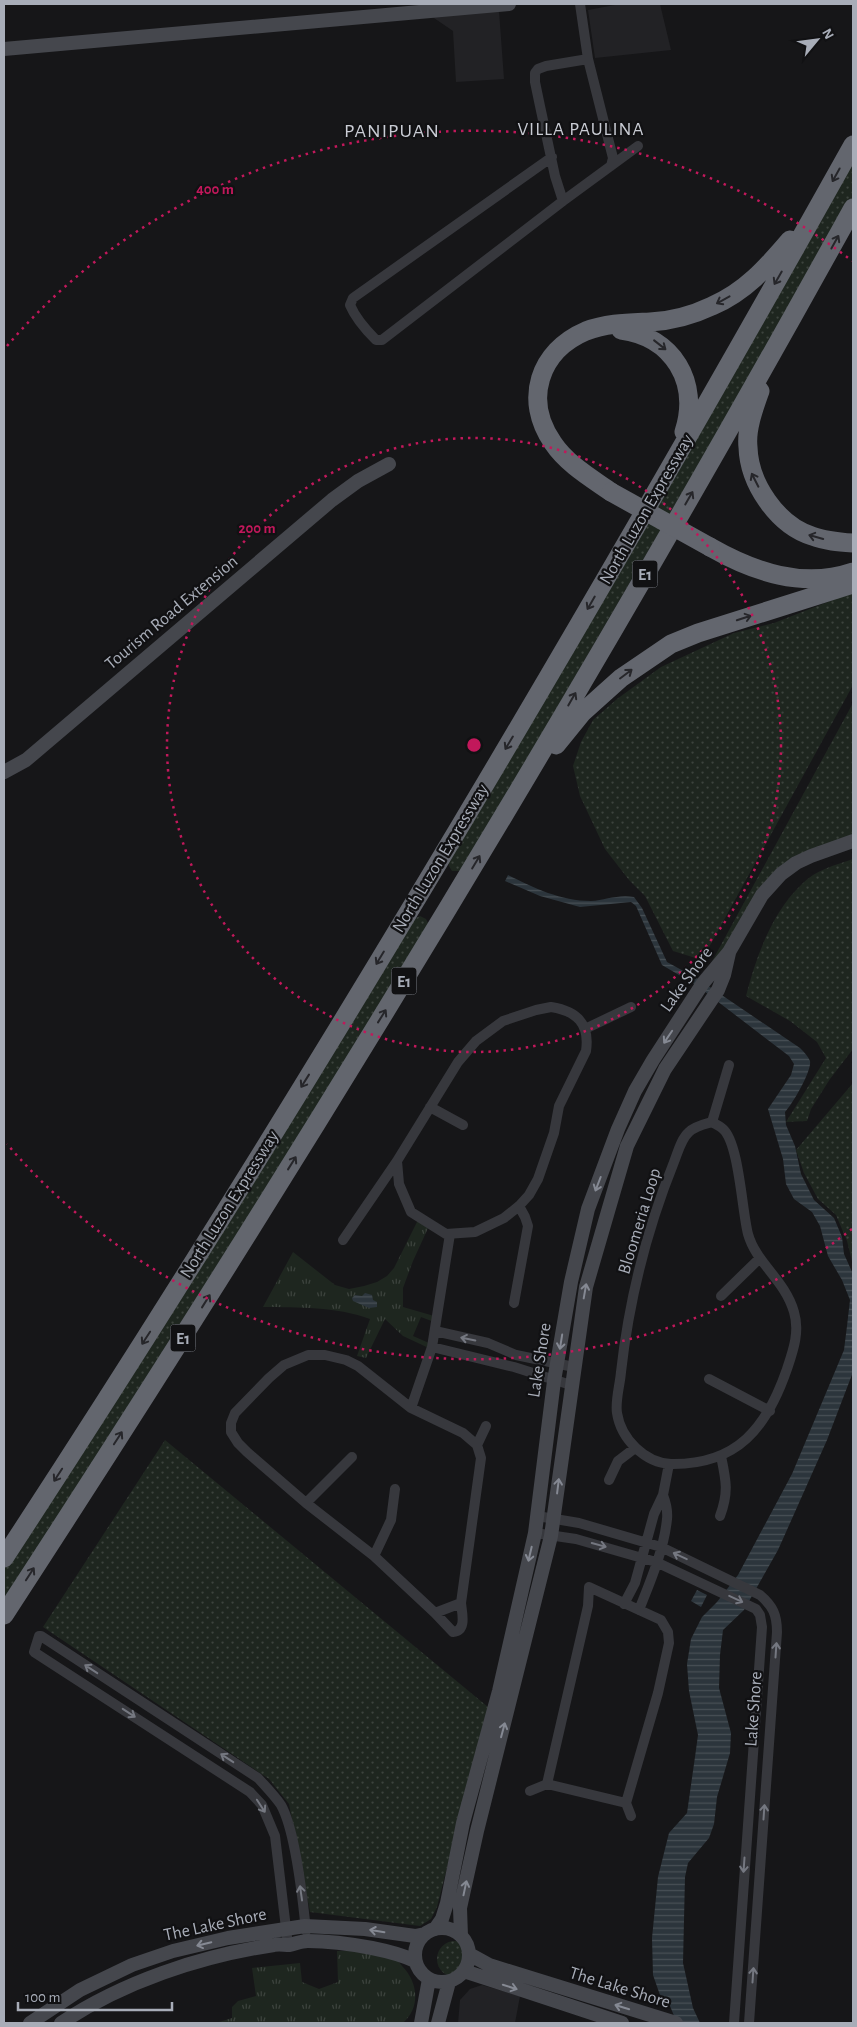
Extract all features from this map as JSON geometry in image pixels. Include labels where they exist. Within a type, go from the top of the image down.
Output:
[{"type":"highway","name":"North Luzon Expressway","points":[[4,1558],[173,1295],[331,1040],[529,710],[660,486],[853,145]]},
{"type":"highway","points":[[820,205],[769,265],[750,283],[727,299],[693,314],[665,320],[598,328],[573,338],[561,346],[552,355],[541,378],[538,390],[538,403],[540,417],[553,443],[572,463],[611,492],[710,547],[746,566],[786,577],[828,578],[853,572]]},
{"type":"highway","name":"North Luzon Expressway","points":[[4,1615],[202,1308],[512,802],[777,346],[853,208]]},
{"type":"highway","points":[[598,328],[638,332],[646,336],[660,344],[670,354],[684,375],[688,387],[689,412],[682,438],[660,486]]},
{"type":"highway","points":[[777,346],[751,418],[747,446],[752,473],[765,499],[783,519],[810,536],[834,542],[853,543]]},
{"type":"highway","points":[[512,802],[582,714],[621,678],[656,653],[671,644],[698,633],[853,584]]},
{"type":"street","points":[[4,49],[499,4]]},
{"type":"street","points":[[580,4],[588,59],[613,158],[611,166]]},
{"type":"street","points":[[563,201],[535,82],[535,73],[538,69],[546,66],[588,59]]},
{"type":"street","points":[[552,157],[353,298],[350,305],[353,311],[376,340],[382,340],[638,146]]},
{"type":"street","name":"Tourism Road Extension","points":[[4,772],[26,760],[332,500],[358,481],[389,464]]},
{"type":"street","points":[[729,952],[762,895],[781,874],[796,863],[811,856],[853,841]]},
{"type":"street","name":"Lake Shore","points":[[430,1932],[442,1919],[447,1903],[463,1823],[499,1691],[534,1533],[554,1381],[571,1282],[592,1200],[635,1092],[653,1060],[703,983],[729,952]]},
{"type":"street","name":"Lake Shore","points":[[461,1936],[460,1908],[477,1830],[551,1536],[586,1287],[627,1146],[666,1069],[718,990],[724,975],[729,952]]},
{"type":"street","points":[[343,1240],[397,1161],[458,1062],[476,1041],[503,1021],[551,1007],[565,1009],[572,1013],[585,1029],[586,1052],[559,1106],[554,1133],[538,1179],[529,1195],[504,1218],[475,1232],[450,1234],[440,1231],[411,1212],[399,1184],[397,1161]]},
{"type":"street","points":[[585,1029],[630,1008]]},
{"type":"street","points":[[712,1122],[729,1065]]},
{"type":"street","points":[[430,1107],[463,1125]]},
{"type":"street","name":"Bloomeria Loop","points":[[712,1122],[723,1128],[729,1140],[738,1171],[749,1236],[760,1258],[780,1282],[795,1313],[796,1344],[770,1410],[761,1425],[748,1438],[721,1456],[709,1460],[669,1464],[650,1458],[635,1448],[621,1427],[617,1412],[623,1355],[635,1286],[657,1204],[683,1141],[689,1132],[698,1126],[712,1122]]},
{"type":"street","points":[[514,1303],[528,1226],[519,1206]]},
{"type":"street","points":[[411,1408],[432,1347],[450,1234]]},
{"type":"street","points":[[721,1296],[760,1258]]},
{"type":"street","points":[[435,1331],[488,1343],[516,1355],[574,1367]]},
{"type":"street","points":[[432,1347],[512,1367],[571,1385]]},
{"type":"street","points":[[325,1355],[346,1360],[358,1366],[411,1408],[463,1433],[477,1445],[481,1458],[461,1603],[463,1624],[457,1632],[452,1632],[435,1613],[374,1556],[306,1503],[242,1448],[231,1432],[231,1423],[235,1413],[269,1378],[284,1365],[295,1359],[308,1356],[325,1355]]},
{"type":"street","points":[[512,1367],[516,1355]]},
{"type":"street","points":[[708,1379],[770,1410]]},
{"type":"street","points":[[477,1445],[486,1426]]},
{"type":"street","points":[[609,1480],[618,1462],[635,1448]]},
{"type":"street","points":[[720,1516],[726,1499],[727,1484],[721,1456]]},
{"type":"street","points":[[306,1503],[352,1457]]},
{"type":"street","points":[[624,1604],[636,1583],[657,1507],[663,1495],[669,1464]]},
{"type":"street","points":[[374,1556],[392,1520],[395,1490]]},
{"type":"street","points":[[639,1610],[661,1547],[668,1518],[663,1495]]},
{"type":"street","points":[[534,1533],[576,1539],[656,1562],[717,1590],[758,1612],[770,1604],[760,1595],[661,1547],[579,1523],[537,1516]]},
{"type":"street","points":[[548,1784],[588,1606],[589,1587],[661,1620],[668,1632],[670,1643],[626,1804],[631,1816]]},
{"type":"street","points":[[435,1613],[461,1603]]},
{"type":"street","name":"Lake Shore","points":[[749,2023],[778,1632],[777,1620],[770,1604]]},
{"type":"street","name":"Lake Shore","points":[[734,2023],[762,1627],[758,1612]]},
{"type":"street","points":[[281,1937],[275,1836],[262,1805],[250,1792],[34,1652],[39,1636],[258,1778],[282,1807],[288,1827],[295,1853],[306,1941]]},
{"type":"street","points":[[250,1792],[258,1778]]},
{"type":"street","points":[[530,1791],[548,1784],[626,1804]]},
{"type":"street","name":"The Lake Shore","points":[[61,2023],[89,2004],[140,1983],[281,1937],[305,1926],[365,1929],[414,1936],[430,1932]]},
{"type":"street","points":[[449,1929],[461,1936],[469,1954],[464,1971],[455,1979],[449,1982],[439,1982],[429,1979],[418,1968],[415,1961],[418,1943],[430,1932],[449,1929]]},
{"type":"street","name":"The Lake Shore","points":[[30,2023],[80,1990],[132,1966],[190,1947],[245,1935],[354,1944],[395,1952],[415,1961]]},
{"type":"street","name":"The Lake Shore","points":[[469,1954],[489,1965],[672,2022]]},
{"type":"street","points":[[132,1966],[140,1983]]},
{"type":"street","name":"The Lake Shore","points":[[464,1971],[622,2023]]},
{"type":"street","points":[[421,2023],[429,1979]]},
{"type":"street","points":[[438,2023],[449,1982]]},
{"type":"shaded area","points":[[620,4],[660,4],[671,50],[595,58],[588,10]]},
{"type":"shaded area","points":[[499,11],[504,79],[456,82],[453,31],[431,16]]},
{"type":"shaded area","points":[[508,875],[538,889],[569,899],[591,901],[617,897],[634,897],[642,908],[667,962],[698,979],[800,1048],[808,1057],[810,1066],[808,1072],[801,1088],[785,1112],[786,1125],[795,1146],[801,1174],[814,1200],[834,1218],[842,1237],[844,1254],[853,1274],[853,1372],[827,1440],[778,1550],[744,1610],[723,1630],[719,1688],[731,1733],[730,1753],[717,1797],[714,1824],[709,1838],[688,1863],[685,1877],[683,1963],[693,2008],[700,2023],[677,2023],[670,2006],[661,1998],[653,1975],[652,1938],[658,1877],[669,1833],[687,1813],[698,1735],[689,1691],[687,1664],[691,1639],[702,1617],[717,1602],[738,1575],[792,1474],[844,1350],[850,1300],[842,1280],[828,1256],[820,1226],[812,1212],[794,1199],[786,1184],[783,1159],[768,1109],[791,1075],[794,1064],[789,1056],[696,985],[662,965],[636,906],[631,902],[580,907],[540,896],[505,881]]},
{"type":"shaded area","points":[[365,1293],[372,1295],[373,1300],[377,1302],[377,1307],[369,1308],[353,1301],[352,1298],[355,1295],[362,1296]]},
{"type":"shaded area","points":[[697,1590],[707,1595],[701,1607],[691,1601]]},
{"type":"shaded area","points":[[482,1985],[520,1996],[515,2023],[458,2023],[460,2000],[470,1989]]},
{"type":"green space","points":[[853,155],[853,199],[462,871],[452,871],[449,866],[448,857]]},
{"type":"green space","points":[[853,592],[853,685],[702,960],[673,951],[645,896],[629,880],[605,849],[580,796],[573,766],[581,742],[593,720],[617,699],[661,667],[734,633],[774,623]]},
{"type":"green space","points":[[853,703],[853,835],[792,862],[718,968],[710,965]]},
{"type":"green space","points":[[853,859],[853,1049],[830,1079],[811,1109],[807,1121],[786,1122],[826,1058],[817,1042],[790,1021],[746,996],[766,936],[791,895],[813,875],[826,868]]},
{"type":"green space","points":[[420,916],[426,919],[429,925],[402,973],[4,1602],[4,1566],[414,919]]},
{"type":"green space","points":[[853,1083],[853,1265],[847,1241],[836,1215],[818,1199],[804,1173],[796,1150]]},
{"type":"green space","points":[[418,1220],[429,1226],[403,1288],[403,1307],[441,1318],[440,1327],[436,1327],[437,1323],[421,1317],[413,1336],[429,1343],[433,1350],[403,1336],[385,1319],[366,1358],[357,1356],[370,1319],[330,1310],[263,1307],[293,1252],[335,1285],[349,1289],[377,1282],[387,1276],[394,1268]]},
{"type":"green space","points":[[165,1440],[488,1707],[437,1907],[431,1919],[420,1926],[310,1912],[289,1804],[269,1779],[43,1627]]},
{"type":"green space","points":[[455,1941],[462,1942],[468,1946],[472,1952],[472,1966],[468,1972],[462,1976],[455,1977],[448,1976],[442,1972],[438,1966],[437,1959],[438,1952],[442,1946],[448,1942]]},
{"type":"green space","points":[[337,1951],[374,1952],[388,1955],[398,1961],[411,1979],[415,1994],[413,2010],[403,2023],[216,2023],[232,2018],[232,2007],[238,2001],[256,1996],[252,1968],[300,1963],[302,1982],[319,1989],[338,1982]]},
{"type":"district","name":"VILLA PAULINA","points":[[581,128]]},
{"type":"district","name":"PANIPUAN","points":[[392,130]]}]
